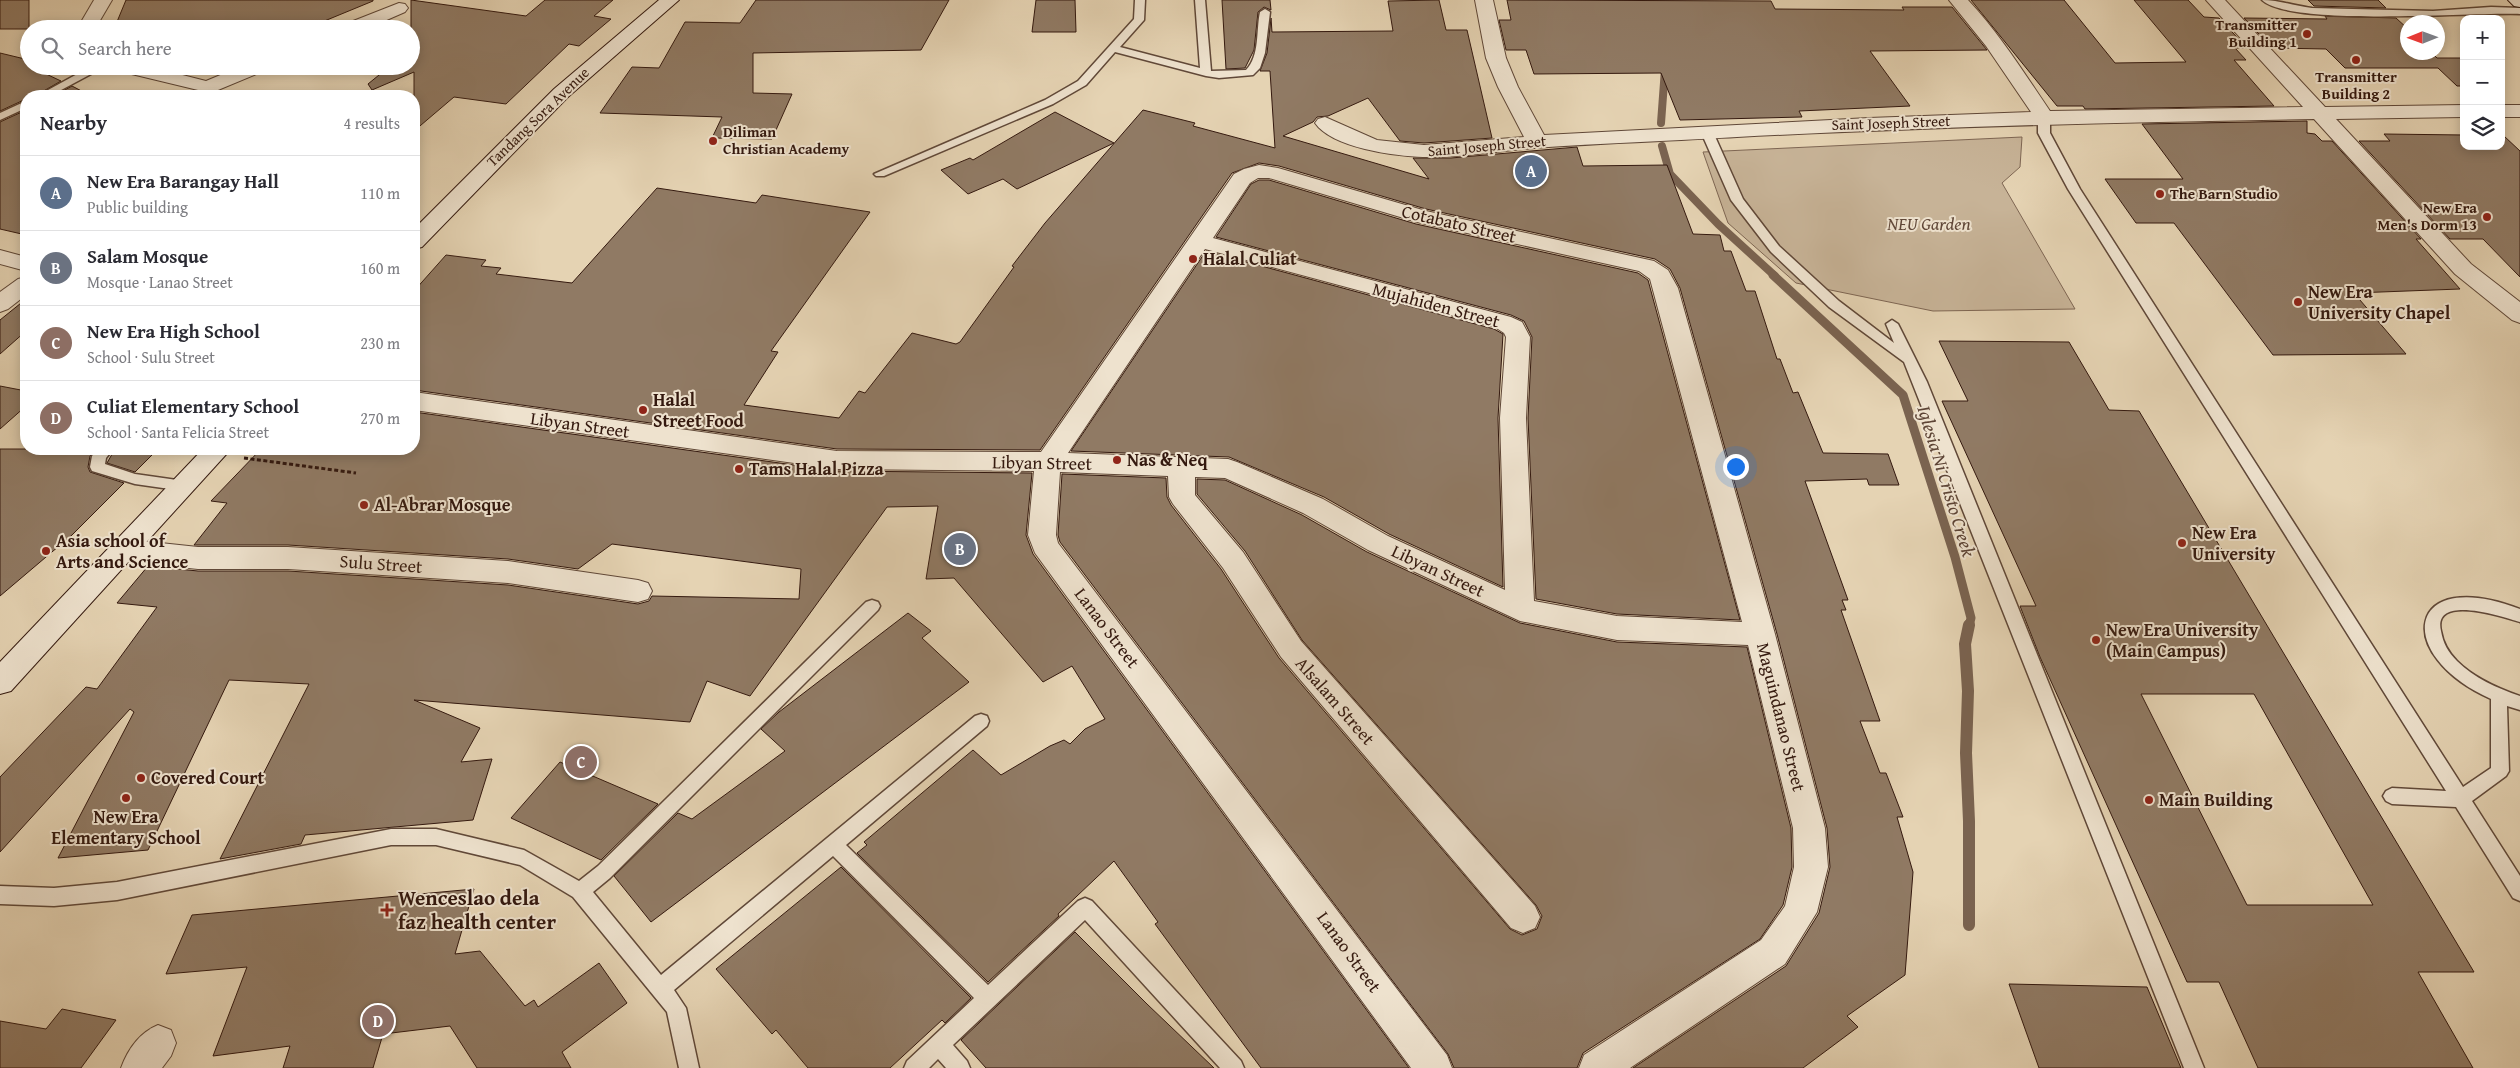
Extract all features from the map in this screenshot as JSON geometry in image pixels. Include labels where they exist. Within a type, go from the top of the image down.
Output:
[{"type":"street","points":[[91,20],[103,0]]},
{"type":"street","name":"Tandang Sora Avenue","points":[[420,236],[561,93],[670,0]]},
{"type":"street","points":[[1484,0],[1496,58],[1508,87],[1537,142]]},
{"type":"street","points":[[1958,0],[1977,20],[2044,117]]},
{"type":"street","points":[[2215,0],[2463,270],[2480,284],[2512,300],[2520,315]]},
{"type":"street","points":[[371,20],[399,8]]},
{"type":"street","points":[[152,75],[201,90]]},
{"type":"street","points":[[212,90],[241,75]]},
{"type":"street","name":"Saint Joseph Street","points":[[1326,123],[1350,138],[1374,146],[1404,151],[1449,150],[1537,142],[1707,132],[2044,117],[2460,111]]},
{"type":"street","points":[[2505,111],[2520,111]]},
{"type":"street","name":"Lanao Street","points":[[1258,171],[1249,173],[1242,180],[1048,462],[1042,535],[1045,546],[1434,1068]]},
{"type":"street","name":"Cotabato Street","points":[[1258,171],[1271,172],[1378,205],[1425,217],[1646,266],[1660,275]]},
{"type":"street","name":"Mujahiden Street","points":[[1200,241],[1493,320],[1514,328],[1518,337],[1513,418],[1514,514],[1520,610]]},
{"type":"street","points":[[0,257],[20,262]]},
{"type":"street","name":"Maguindanao Street","points":[[1597,1068],[1773,952],[1800,912],[1811,867],[1809,828],[1760,634],[1666,288],[1660,275]]},
{"type":"street","points":[[0,304],[20,289]]},
{"type":"street","name":"Libyan Street","points":[[420,402],[837,460],[1048,462],[1228,469],[1313,506],[1378,543],[1520,610],[1617,628],[1760,634]]},
{"type":"street","points":[[0,682],[213,455]]},
{"type":"street","name":"Alsalam Street","points":[[1180,467],[1182,496],[1233,560],[1291,649],[1523,917]]},
{"type":"street","name":"Sulu Street","points":[[123,550],[198,558],[288,558],[508,572],[638,591]]},
{"type":"lane","points":[[880,174],[1049,102],[1082,83],[1114,50],[1139,20],[1140,0]]},
{"type":"lane","points":[[1200,0],[1206,73]]},
{"type":"lane","points":[[2267,0],[2291,9],[2312,11],[2433,14],[2491,10],[2520,11]]},
{"type":"lane","points":[[1114,50],[1206,73],[1219,75],[1249,73],[1256,69],[1259,62],[1261,25],[1265,12]]},
{"type":"lane","points":[[54,90],[83,75]]},
{"type":"lane","points":[[0,117],[20,107]]},
{"type":"lane","points":[[2044,117],[2044,133],[2074,189],[2520,892]]},
{"type":"lane","points":[[1707,132],[1737,200],[1775,249],[1834,304],[1909,360]]},
{"type":"lane","points":[[1892,324],[1920,382],[2194,1068]]},
{"type":"lane","points":[[100,455],[97,467],[135,479],[184,486]]},
{"type":"lane","points":[[2520,616],[2489,604],[2470,602],[2454,604],[2441,609],[2433,617],[2432,629],[2435,643],[2445,658],[2459,672],[2499,696],[2520,703]]},
{"type":"lane","points":[[580,891],[604,872],[872,606]]},
{"type":"lane","points":[[2392,796],[2461,798],[2500,771],[2499,696]]},
{"type":"lane","points":[[660,988],[981,721]]},
{"type":"lane","points":[[0,895],[54,897],[117,891],[391,837],[436,837],[524,858],[580,891],[676,1008],[689,1068]]},
{"type":"lane","points":[[833,844],[988,998]]},
{"type":"lane","points":[[914,1068],[1085,907],[1234,1068]]},
{"type":"lane","points":[[939,1045],[960,1068]]},
{"type":"path","points":[[236,455],[356,473]]},
{"type":"green space","name":"NEU Garden","points":[[2022,137],[2020,167],[2002,183],[2075,309],[1933,311],[1796,283],[1728,223],[1703,152]]},
{"type":"building","points":[[0,0],[29,0],[29,20],[20,20],[20,29],[0,29]]},
{"type":"building","points":[[126,0],[373,0],[327,20],[118,20]]},
{"type":"building","points":[[411,0],[526,16],[545,0],[613,0],[594,16],[611,19],[579,46],[569,44],[506,104],[454,97],[420,126],[420,90],[414,90],[414,75],[420,75],[420,20],[411,20]]},
{"type":"building","points":[[756,0],[949,0],[921,50],[753,53],[753,93],[792,94],[772,139],[712,138],[722,117],[600,113],[632,67],[659,68],[685,22],[740,23]]},
{"type":"building","points":[[1036,0],[1075,0],[1076,32],[1032,32]]},
{"type":"building","points":[[1222,0],[1270,0],[1271,10],[1264,7],[1258,12],[1254,50],[1245,68],[1226,69]]},
{"type":"building","points":[[1439,0],[1446,30],[1467,30],[1492,138],[1424,143],[1400,141],[1368,98],[1328,116],[1317,117],[1313,122],[1283,136],[1429,179],[1413,158],[1451,158],[1577,147],[1583,166],[1667,165],[1693,234],[1720,235],[1724,251],[1731,251],[1746,291],[1755,291],[1777,359],[1780,359],[1793,393],[1798,392],[1823,453],[1888,454],[1899,485],[1869,485],[1867,479],[1805,481],[1848,600],[1842,600],[1846,610],[1841,610],[1880,721],[1860,721],[1880,773],[1886,773],[1903,817],[1897,817],[1913,872],[1905,975],[1847,1016],[1858,1027],[1803,1068],[1633,1068],[1786,966],[1819,913],[1830,867],[1827,828],[1777,634],[1680,288],[1670,269],[1655,259],[1426,209],[1279,166],[1259,163],[1232,173],[1040,450],[837,449],[420,391],[420,284],[446,255],[486,260],[481,266],[501,268],[496,274],[572,283],[657,188],[756,203],[762,195],[870,212],[771,351],[778,352],[744,405],[839,418],[859,391],[865,393],[912,333],[956,344],[960,342],[1014,267],[1012,266],[1045,223],[1143,110],[1195,123],[1193,126],[1275,148],[1270,71],[1260,71],[1267,53],[1271,18],[1272,32],[1393,31],[1388,1]]},
{"type":"building","points":[[1507,0],[1771,1],[1775,9],[1904,10],[1902,7],[1952,7],[1987,50],[1870,51],[1910,106],[1799,111],[1802,117],[1680,120],[1661,73],[1534,74],[1526,50],[1506,50],[1499,20],[1511,20]]},
{"type":"building","points":[[1971,0],[2064,0],[2115,63],[2186,62],[2134,0],[2188,0],[2204,17],[2219,18],[2247,48],[2235,48],[2246,60],[2234,60],[2274,106],[2085,109],[2083,106],[2057,106]]},
{"type":"building","points":[[2308,0],[2378,0],[2386,8],[2314,6]]},
{"type":"building","points":[[2325,16],[2396,18],[2400,22],[2400,60],[2460,58],[2460,86],[2457,86],[2438,68],[2345,68],[2326,49],[2272,48],[2244,18],[2327,19]]},
{"type":"building","points":[[0,53],[20,58],[20,75],[48,75],[61,81],[45,90],[20,90],[20,102],[0,111]]},
{"type":"building","points":[[379,75],[407,75],[372,90],[368,84]]},
{"type":"building","points":[[72,86],[80,90],[65,90]]},
{"type":"building","points":[[1055,112],[1114,143],[1017,189],[1003,179],[968,194],[941,170],[970,158],[973,160]]},
{"type":"building","points":[[20,113],[20,234],[0,229],[0,122]]},
{"type":"building","points":[[2307,121],[2307,133],[2315,134],[2322,141],[2332,141],[2421,239],[2416,239],[2460,289],[2354,293],[2406,354],[2273,355],[2174,223],[2136,223],[2105,179],[2183,179],[2142,124]]},
{"type":"building","points":[[2384,134],[2460,135],[2460,150],[2505,150],[2505,137],[2520,151],[2520,277],[2483,239],[2450,239],[2359,141],[2390,141]]},
{"type":"building","points":[[1259,180],[1269,180],[1416,224],[1638,273],[1648,280],[1740,620],[1617,614],[1536,599],[1528,418],[1532,337],[1524,321],[1511,315],[1216,237],[1251,184]]},
{"type":"building","points":[[1206,251],[1494,329],[1503,334],[1498,418],[1503,587],[1389,534],[1324,497],[1229,457],[1071,451]]},
{"type":"building","points":[[20,304],[20,336],[0,354],[0,320]]},
{"type":"building","name":"Main Building","points":[[1939,341],[2069,342],[2109,410],[2139,411],[2474,972],[2418,972],[2473,1068],[2258,1068],[2219,982],[2187,982],[2040,657],[2020,606],[2036,606],[1942,401],[1968,401]],"holes":[[[2141,694],[2254,694],[2373,905],[2247,905]]]},
{"type":"building","points":[[0,386],[20,390],[20,411],[0,429]]},
{"type":"building","points":[[420,413],[837,471],[1032,473],[1026,535],[1033,554],[1409,1068],[1261,1068],[1155,924],[1158,922],[1114,861],[1058,914],[1059,916],[988,982],[857,853],[867,845],[864,842],[973,750],[1001,775],[1050,746],[1064,740],[1070,744],[1085,729],[1105,719],[1072,666],[1043,682],[954,578],[926,579],[938,506],[887,507],[750,696],[707,681],[690,722],[414,700],[480,728],[461,762],[492,759],[473,820],[305,835],[301,844],[220,859],[309,684],[229,680],[148,850],[58,858],[134,712],[130,709],[0,852],[0,777],[86,687],[97,689],[157,607],[117,603],[148,566],[198,571],[288,571],[508,585],[638,604],[649,601],[652,596],[799,599],[801,569],[612,544],[578,569],[508,559],[288,545],[194,545],[227,503],[211,501],[255,455],[420,455]]},
{"type":"building","points":[[0,449],[20,449],[20,455],[91,455],[88,467],[90,472],[124,483],[72,535],[0,596]]},
{"type":"building","points":[[112,455],[152,455],[135,472],[107,463]]},
{"type":"building","points":[[1062,474],[1166,478],[1167,497],[1171,505],[1221,569],[1279,658],[1510,929],[1522,935],[1537,929],[1542,916],[1536,905],[1302,640],[1245,551],[1197,494],[1197,479],[1225,480],[1302,515],[1367,552],[1520,623],[1617,642],[1747,647],[1791,828],[1792,867],[1783,905],[1760,939],[1583,1053],[1577,1068],[1454,1068],[1448,1054],[1060,542],[1058,535]]},
{"type":"building","points":[[908,613],[931,631],[922,638],[969,682],[651,922],[614,876],[678,813],[692,819],[785,751],[761,729],[779,712]]},
{"type":"building","points":[[560,762],[658,804],[601,860],[511,818]]},
{"type":"building","points":[[841,867],[971,998],[945,1023],[942,1020],[890,1068],[808,1068],[776,1030],[772,1034],[716,969]]},
{"type":"building","points":[[474,889],[455,954],[480,951],[525,1006],[534,1000],[538,1007],[599,963],[627,1003],[562,1052],[571,1068],[477,1068],[450,1026],[383,1034],[373,1068],[283,1068],[290,1046],[213,1056],[247,967],[166,974],[192,915]]},
{"type":"building","points":[[1075,932],[1214,1068],[986,1068],[961,1040]]},
{"type":"building","points":[[2009,984],[2147,987],[2181,1068],[2039,1068]]},
{"type":"building","points":[[62,1009],[116,1020],[81,1068],[0,1068],[0,1021],[46,1029]]},
{"type":"waterway","name":"Iglesia Ni Cristo Creek","points":[[1661,123],[1665,69]]},
{"type":"waterway","name":"Iglesia Ni Cristo Creek","points":[[1662,146],[1670,174],[1718,224],[1775,276]]},
{"type":"waterway","name":"Iglesia Ni Cristo Creek","points":[[1773,275],[1903,395],[1955,557],[1971,618],[1969,626]]},
{"type":"waterway","name":"Iglesia Ni Cristo Creek","points":[[1969,625],[1965,644],[1968,691],[1966,753],[1969,821],[1969,925]]},
{"type":"place","name":"Transmitter Building 1","points":[[2307,34]]},
{"type":"place","name":"Transmitter Building 2","points":[[2356,60]]},
{"type":"place","name":"Diliman Christian Academy","points":[[713,141]]},
{"type":"place","name":"New Era Barangay Hall","points":[[1531,171]]},
{"type":"place","name":"The Barn Studio","points":[[2160,194]]},
{"type":"place","name":"New Era Men's Dorm 13","points":[[2487,217]]},
{"type":"place","name":"Halal Culiat","points":[[1193,259]]},
{"type":"place","name":"New Era University Chapel","points":[[2298,302]]},
{"type":"place","name":"Halal Street Food","points":[[643,410]]},
{"type":"place","name":"Nas & Neq","points":[[1117,460]]},
{"type":"place","name":"Tams Halal Pizza","points":[[739,469]]},
{"type":"place","name":"Al-Abrar Mosque","points":[[364,505]]},
{"type":"place","name":"New Era University","points":[[2182,543]]},
{"type":"place","name":"Salam Mosque","points":[[960,549]]},
{"type":"place","name":"Asia school of Arts and Science","points":[[46,551]]},
{"type":"place","name":"New Era University (Main Campus)","points":[[2096,640]]},
{"type":"place","name":"New Era High School","points":[[581,762]]},
{"type":"place","name":"Covered Court","points":[[141,778]]},
{"type":"place","name":"New Era Elementary School","points":[[126,798]]},
{"type":"place","name":"Main Building","points":[[2149,800]]},
{"type":"place","name":"Wenceslao dela faz health center","points":[[387,910]]},
{"type":"place","name":"Culiat Elementary School","points":[[378,1021]]}]
